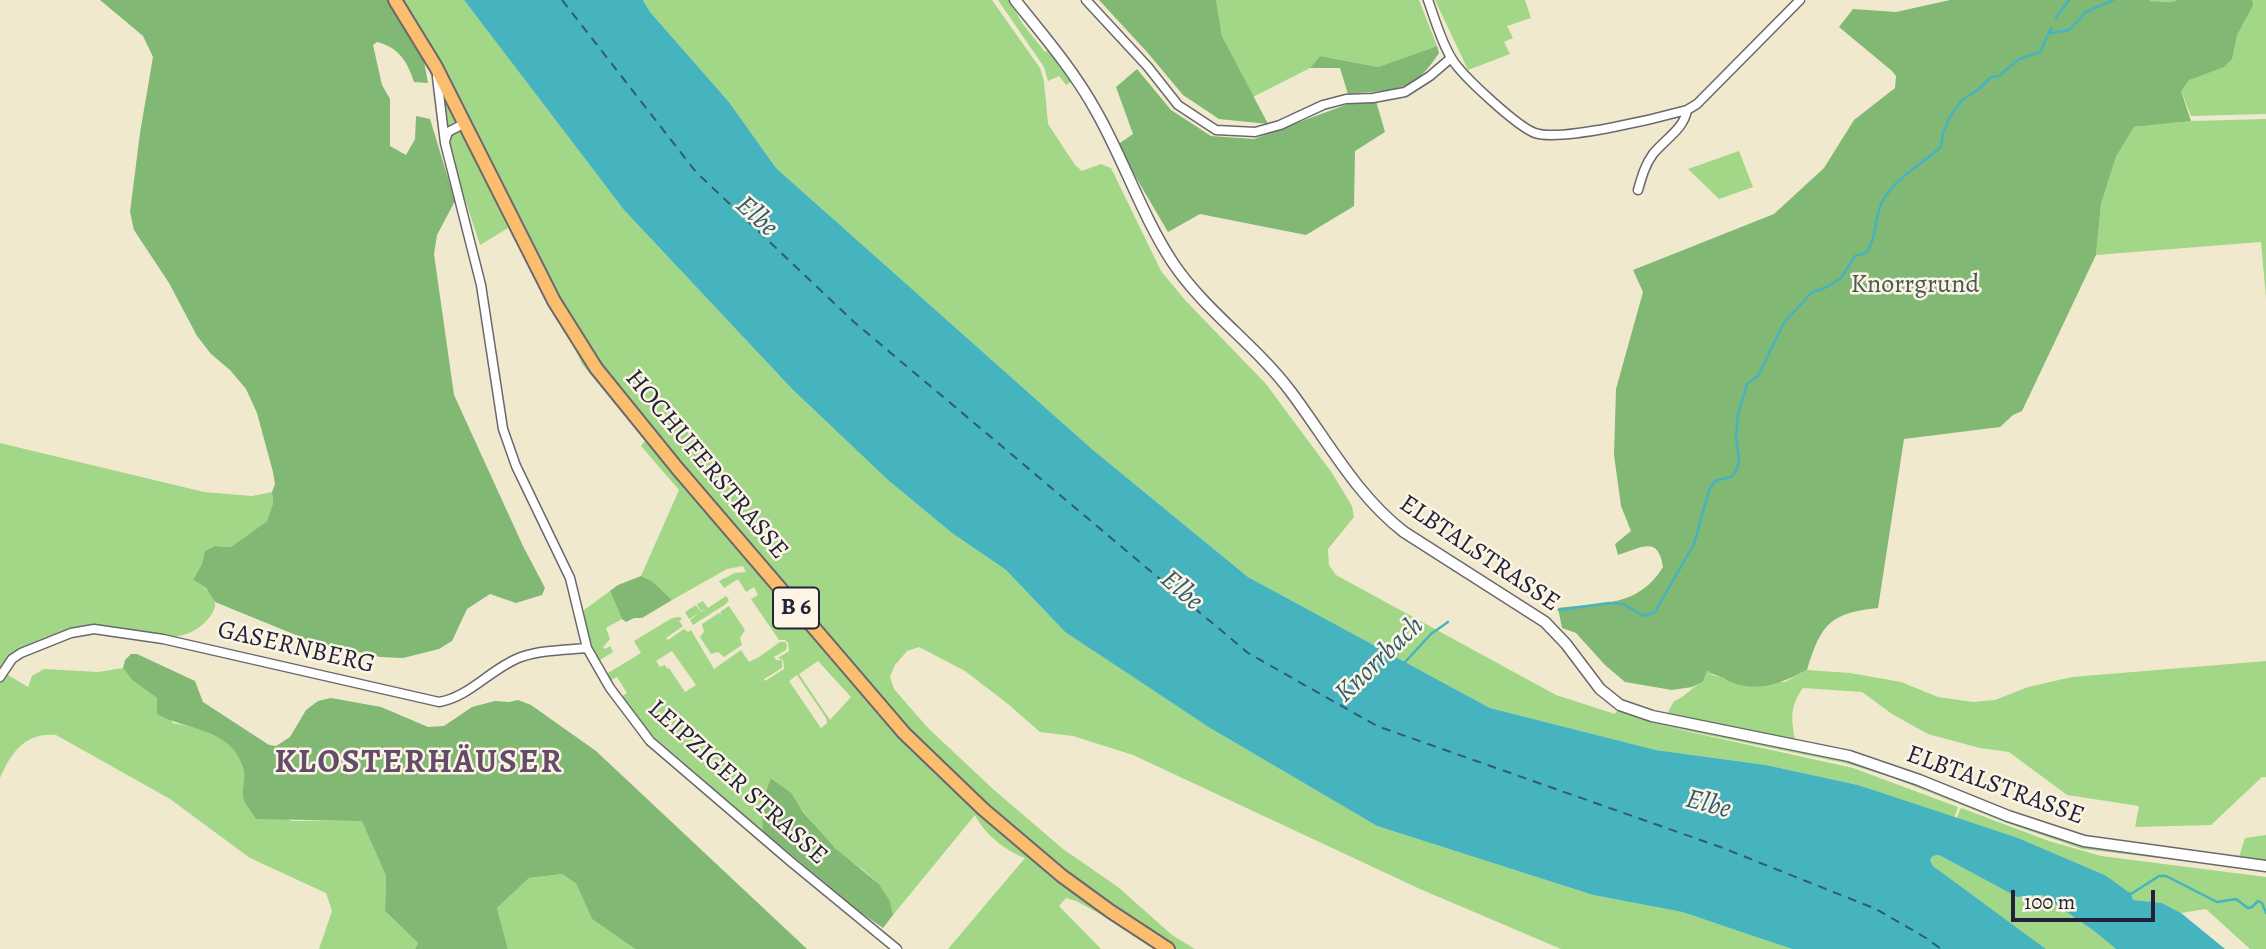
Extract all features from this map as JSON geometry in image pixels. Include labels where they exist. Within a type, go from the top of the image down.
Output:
[{"type":"main road","name":"B 6","points":[[395,0],[436,67],[465,122]]},
{"type":"main road","name":"HOCHUFERSTRASSE","points":[[465,122],[554,301],[596,368],[677,468],[904,733],[983,809],[1062,876],[1168,949]]},
{"type":"street","name":"ELBTALSTRASSE","points":[[1015,0],[1061,58],[1096,110],[1176,267],[1196,292],[1280,377],[1368,498],[1404,532],[1545,622],[1566,644],[1600,689],[1615,702],[1652,716],[1849,756],[1919,780],[2008,816],[2084,841],[2261,865]]},
{"type":"street","points":[[1086,0],[1148,67],[1178,105],[1216,130],[1255,132],[1280,125],[1323,105],[1346,99],[1373,98],[1405,92],[1451,58]]},
{"type":"street","points":[[1427,0],[1451,58],[1461,71],[1523,127],[1537,134],[1584,133],[1687,110],[1697,104],[1800,0]]},
{"type":"street","name":"LEIPZIGER STRASSE","points":[[436,67],[444,143],[481,285],[498,404],[508,447],[570,578],[587,648],[610,688],[650,741],[897,949]]},
{"type":"street","points":[[1638,190],[1645,166],[1654,152],[1684,122],[1687,110]]},
{"type":"street","points":[[444,143],[448,132],[465,122]]},
{"type":"street","name":"GASERNBERG","points":[[0,677],[12,659],[21,653],[71,633],[94,629],[163,639],[439,702],[455,698],[521,657],[587,648]]},
{"type":"green space","points":[[100,0],[387,0],[424,61],[428,83],[414,82],[409,68],[397,52],[385,44],[377,42],[373,45],[382,85],[390,99],[390,146],[406,155],[415,139],[416,116],[430,119],[455,201],[437,235],[434,254],[454,395],[545,588],[542,595],[516,603],[490,594],[467,609],[452,641],[439,649],[403,658],[380,657],[313,642],[215,602],[206,588],[193,579],[202,564],[205,551],[215,546],[231,547],[267,521],[275,484],[257,413],[246,389],[197,336],[169,283],[134,230],[130,212],[153,57],[143,36]]},
{"type":"green space","points":[[399,0],[464,0],[624,210],[792,389],[889,481],[952,533],[1006,570],[1065,632],[1210,728],[1377,826],[1593,895],[1682,912],[1792,949],[1561,949],[1420,889],[1133,755],[1073,736],[1040,732],[965,671],[919,647],[907,651],[895,665],[890,677],[894,689],[928,728],[1063,849],[1118,887],[1172,935],[1195,949],[1166,949],[1066,898],[1059,906],[1101,949],[948,949],[1025,858],[996,841],[975,815],[893,915],[880,886],[834,847],[772,778],[762,798],[763,831],[652,735],[621,697],[627,693],[617,677],[611,680],[608,673],[641,653],[634,641],[672,618],[680,617],[682,619],[679,621],[683,626],[666,638],[668,640],[684,629],[688,632],[691,630],[714,669],[741,650],[749,662],[780,642],[785,642],[786,650],[774,657],[776,660],[782,660],[782,668],[764,679],[765,681],[784,669],[783,660],[778,658],[789,651],[788,643],[785,640],[779,640],[751,599],[758,595],[754,587],[746,592],[738,579],[724,588],[719,581],[735,573],[746,572],[743,566],[727,569],[672,600],[652,581],[641,576],[679,490],[641,446],[645,441],[582,364],[460,102]],"holes":[[[672,651],[696,685],[685,692],[669,668],[665,665],[660,667],[656,661]],[[818,661],[851,697],[830,720],[799,674]],[[797,675],[826,718],[827,723],[821,728],[789,681]]]},
{"type":"green space","points":[[643,0],[992,0],[1040,68],[1044,81],[1048,124],[1075,165],[1082,171],[1101,164],[1111,168],[1161,271],[1185,300],[1266,384],[1332,473],[1352,506],[1354,517],[1328,549],[1329,565],[1336,575],[1556,695],[1615,714],[1618,709],[1646,720],[1839,757],[2083,846],[2252,869],[2082,849],[2007,823],[1891,777],[1845,763],[1658,725],[1853,768],[1958,807],[1954,818],[1858,785],[1766,765],[1656,750],[1490,708],[1248,577],[1093,450],[776,168],[729,102],[650,12]]},
{"type":"green space","points":[[998,0],[1010,0],[1022,23],[1045,52],[1049,49],[1073,81],[1066,85],[1059,76],[1048,81],[1044,67]]},
{"type":"green space","points":[[1099,0],[1216,0],[1222,36],[1268,124],[1219,119],[1183,95]]},
{"type":"green space","points":[[1216,0],[1419,0],[1437,46],[1378,67],[1320,56],[1310,68],[1253,97],[1222,36]]},
{"type":"green space","points":[[1435,0],[1525,0],[1531,18],[1507,26],[1513,38],[1504,42],[1510,54],[1468,70]]},
{"type":"green space","name":"Knorrgrund","points":[[1950,0],[2252,0],[2253,5],[2237,35],[2232,59],[2224,67],[2189,80],[2181,91],[2191,121],[2134,127],[2116,157],[2101,204],[2096,255],[2022,411],[2000,427],[1904,439],[1878,608],[1848,613],[1829,624],[1817,642],[1807,670],[1770,685],[1741,685],[1707,670],[1703,682],[1672,690],[1625,682],[1605,665],[1576,633],[1562,628],[1558,608],[1617,601],[1630,596],[1642,590],[1663,567],[1661,557],[1653,547],[1641,547],[1618,555],[1615,544],[1631,531],[1621,506],[1614,455],[1616,389],[1643,292],[1633,270],[1774,214],[1824,168],[1854,120],[1895,88],[1896,76],[1892,71],[1839,27],[1853,9],[1896,12]]},
{"type":"green space","points":[[2150,0],[2266,0],[2266,114],[2191,116],[2164,48]]},
{"type":"green space","points":[[1437,46],[1439,53],[1420,76],[1410,83],[1389,90],[1348,94],[1340,68],[1310,68],[1320,56],[1378,67]]},
{"type":"green space","points":[[1137,69],[1171,110],[1211,136],[1254,139],[1348,104],[1376,101],[1385,132],[1355,151],[1354,206],[1306,235],[1200,214],[1168,232],[1117,145],[1133,134],[1116,87]]},
{"type":"green space","points":[[441,80],[508,228],[480,245],[449,150]]},
{"type":"green space","points":[[2266,119],[2266,298],[2261,242],[2096,255],[2101,204],[2116,157],[2134,127],[2191,121]]},
{"type":"green space","points":[[1739,151],[1753,187],[1719,199],[1688,169]]},
{"type":"green space","points":[[0,443],[204,492],[252,496],[272,492],[273,503],[267,521],[231,547],[215,546],[205,552],[202,564],[193,578],[210,593],[215,607],[204,623],[193,631],[155,637],[99,629],[88,630],[22,653],[3,672],[28,687],[32,676],[44,669],[98,672],[123,668],[132,680],[157,698],[173,723],[215,735],[232,748],[239,756],[245,771],[244,800],[292,821],[362,820],[386,876],[385,911],[418,943],[415,949],[319,949],[332,911],[326,893],[250,858],[170,799],[56,735],[28,740],[9,760],[0,778]]},
{"type":"green space","points":[[641,576],[652,581],[672,600],[642,618],[626,622],[622,619],[610,591]]},
{"type":"green space","points":[[610,591],[622,619],[606,628],[610,639],[603,647],[605,649],[610,646],[613,652],[600,660],[588,636],[584,610]]},
{"type":"green space","points":[[726,596],[729,600],[726,604],[693,625],[690,620],[699,613],[689,619],[685,612],[696,605],[701,612],[706,609],[701,611],[697,604],[703,601],[708,608]]},
{"type":"green space","points":[[729,606],[745,630],[740,638],[742,645],[724,657],[718,652],[711,654],[700,637],[704,632],[702,624],[719,613],[722,615],[720,612]]},
{"type":"green space","points":[[131,654],[137,654],[195,681],[203,702],[269,745],[276,746],[290,737],[306,710],[318,701],[331,698],[381,707],[428,727],[444,726],[472,707],[495,701],[518,700],[531,705],[596,751],[807,949],[635,949],[592,919],[576,883],[562,874],[529,878],[497,908],[508,949],[415,949],[418,943],[385,911],[386,876],[362,821],[256,819],[244,800],[244,771],[237,754],[218,737],[157,714],[157,698],[132,680],[123,668],[125,660]]},
{"type":"green space","points":[[2266,661],[2266,777],[2262,777],[2211,825],[2135,827],[2139,806],[2067,795],[2009,752],[1980,748],[1928,734],[1892,714],[1862,692],[1803,688],[1793,712],[1795,739],[1667,714],[1674,701],[1703,682],[1707,669],[1712,675],[1731,682],[1785,682],[1807,670],[1850,673],[1901,682],[1938,697],[1973,702],[1995,700],[2028,687],[2072,677]]},
{"type":"green space","points":[[771,778],[791,793],[803,812],[835,848],[879,884],[890,901],[893,915],[883,928],[763,831],[761,804]]},
{"type":"green space","points":[[1961,808],[2049,841],[2101,856],[2266,877],[2266,949],[2250,949],[2206,909],[2181,913],[2162,903],[2132,900],[2105,875],[2018,838],[1956,819]]},
{"type":"green space","points":[[2266,835],[2266,861],[2239,857],[2245,838]]},
{"type":"green space","points":[[1939,855],[2017,897],[2042,895],[2116,949],[2046,949],[1933,866],[1930,861],[1933,856]]},
{"type":"green space","points":[[562,874],[576,882],[592,919],[635,949],[508,949],[497,908],[529,878]]},
{"type":"water","name":"Elbe","points":[[464,0],[643,0],[650,12],[729,102],[776,168],[1093,450],[1248,577],[1490,708],[1656,750],[1766,765],[1858,785],[2018,838],[2105,875],[2131,894],[2133,900],[2162,903],[2181,913],[2225,949],[2116,949],[2042,895],[2017,897],[1939,855],[1930,860],[1933,866],[2046,949],[1792,949],[1682,912],[1593,895],[1377,826],[1210,728],[1065,632],[1006,570],[952,533],[889,481],[792,389],[624,210]]},
{"type":"waterway","name":"Knorrbach","points":[[2056,18],[2069,0]]},
{"type":"waterway","points":[[2050,33],[2069,30],[2086,12],[2113,0]]},
{"type":"waterway","name":"Knorrbach","points":[[1559,610],[1609,603],[1623,604],[1644,616],[1655,612],[1694,544],[1709,490],[1715,481],[1731,477],[1737,469],[1738,414],[1747,384],[1758,376],[1783,324],[1811,293],[1841,278],[1855,256],[1866,253],[1872,243],[1883,200],[1897,182],[1941,147],[1943,133],[1951,115],[1962,100],[1991,77],[1999,76],[2019,59],[2040,52],[2051,28]]},
{"type":"waterway","name":"Knorrbach","points":[[1405,662],[1431,634],[1448,622]]},
{"type":"waterway","points":[[2128,893],[2131,894],[2159,876],[2166,876],[2217,902],[2236,899],[2248,908],[2258,901],[2262,903],[2266,913]]},
{"type":"ferry route","points":[[562,0],[696,172],[854,322],[1248,653],[1377,726],[1723,848],[1876,909],[1941,949]]},
{"type":"district","name":"KLOSTERHÄUSER","points":[[419,764]]}]
